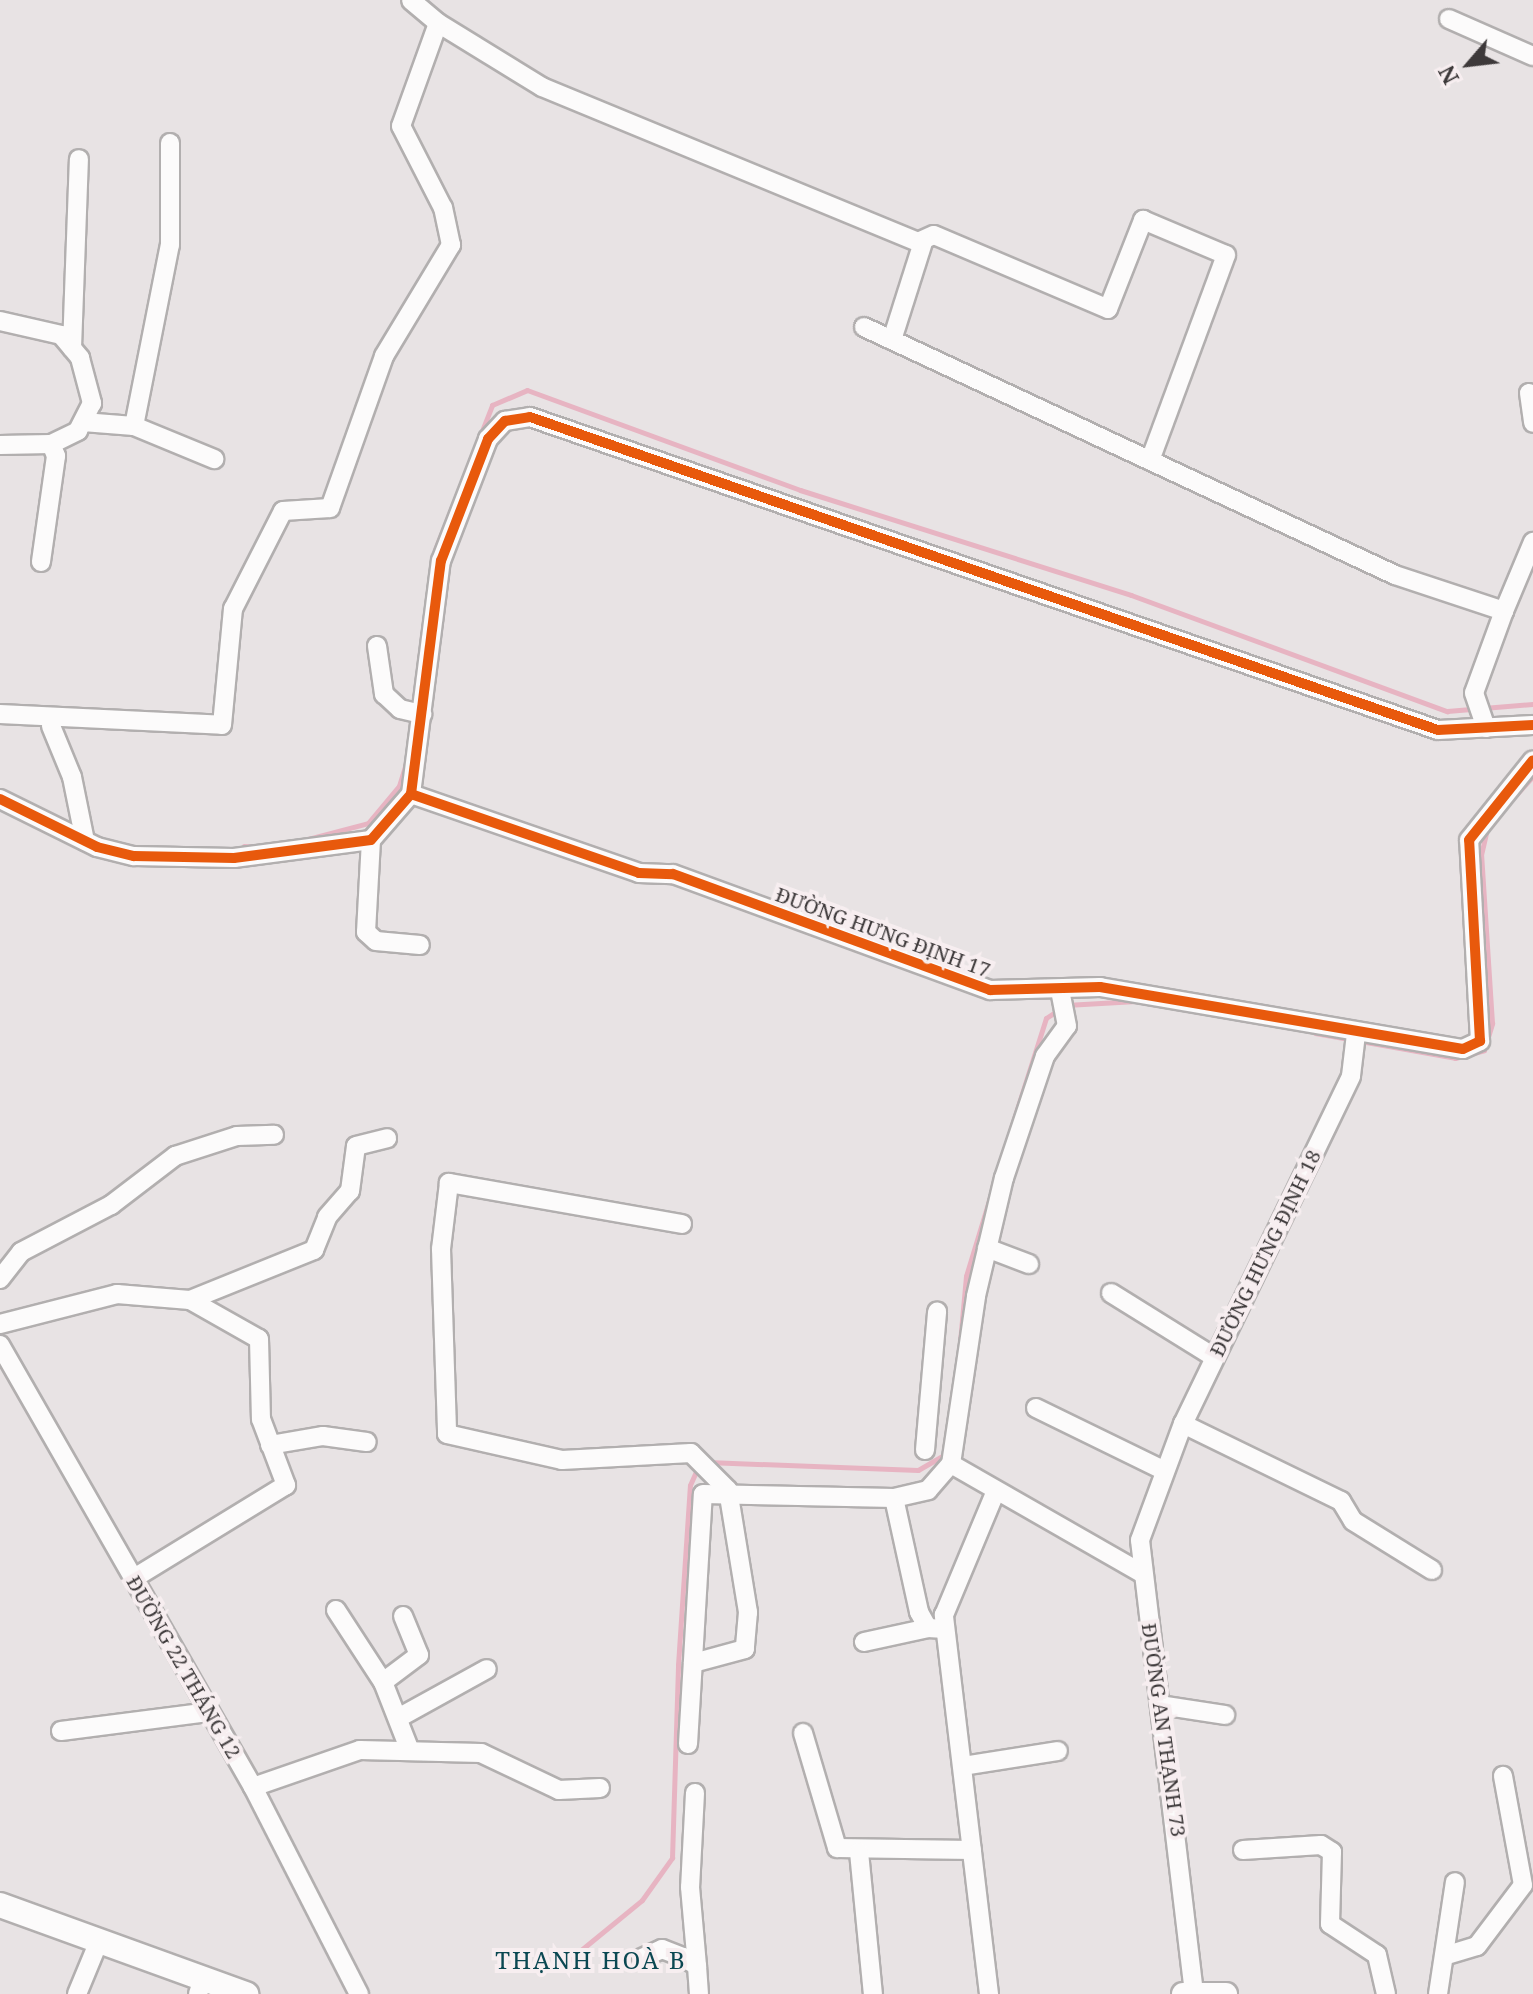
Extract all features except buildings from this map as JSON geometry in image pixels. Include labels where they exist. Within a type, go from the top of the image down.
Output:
[{"type":"main road","points":[[0,1905],[99,1941],[200,1986],[246,1994]]},
{"type":"street","points":[[411,0],[438,23],[542,87],[923,242]]},
{"type":"street","points":[[1449,19],[1533,56]]},
{"type":"street","points":[[0,714],[222,725],[233,609],[283,511],[330,508],[384,356],[451,245],[443,208],[401,126],[438,23]]},
{"type":"street","points":[[134,426],[170,245],[170,143]]},
{"type":"street","points":[[72,348],[79,159]]},
{"type":"street","points":[[892,340],[923,242],[934,235],[1108,309],[1143,220],[1226,255],[1150,460]]},
{"type":"street","points":[[0,321],[61,335],[72,348],[92,403],[83,422],[51,444],[0,445]]},
{"type":"street","points":[[864,327],[954,375],[1150,460],[1395,575],[1504,611]]},
{"type":"street","points":[[1529,393],[1533,423]]},
{"type":"street","points":[[0,799],[85,841],[134,856],[206,859],[342,849],[371,840],[411,794],[414,712],[441,561],[488,439],[505,421],[530,417],[1438,730],[1485,722],[1533,725]]},
{"type":"street","points":[[83,422],[134,426],[214,459]]},
{"type":"street","points":[[41,562],[56,456],[51,444]]},
{"type":"street","points":[[1485,722],[1474,693],[1533,542]]},
{"type":"street","points":[[377,646],[384,694],[414,712]]},
{"type":"street","points":[[51,726],[72,777],[85,841]]},
{"type":"street","name":"ĐƯỜNG HƯNG ĐỊNH 17","points":[[411,794],[639,873],[673,874],[990,990],[1060,991],[1100,987],[1356,1034],[1463,1049],[1480,1041],[1466,852],[1476,829],[1533,760]]},
{"type":"street","points":[[371,840],[366,932],[376,941],[420,945]]},
{"type":"street","points":[[925,1450],[947,1432],[987,1248],[1040,1068],[1065,1016],[1060,991]]},
{"type":"street","name":"ĐƯỜNG HƯNG ĐỊNH 18","points":[[1163,1470],[1214,1357],[1351,1076],[1356,1034]]},
{"type":"street","points":[[0,1279],[21,1252],[111,1205],[175,1156],[207,1143],[274,1135]]},
{"type":"street","points":[[190,1300],[314,1250],[327,1217],[350,1191],[356,1146],[387,1138]]},
{"type":"street","points":[[682,1224],[449,1183],[441,1249],[447,1434],[562,1460],[691,1453],[728,1490],[748,1612],[745,1649],[693,1663]]},
{"type":"street","points":[[987,1248],[1029,1264]]},
{"type":"street","points":[[1111,1293],[1214,1357]]},
{"type":"street","points":[[0,1324],[117,1294],[190,1300],[259,1339],[261,1419],[270,1445],[289,1476],[286,1485],[134,1578]]},
{"type":"street","points":[[688,1744],[699,1503],[712,1489],[894,1498],[928,1490],[951,1464],[937,1312]]},
{"type":"street","name":"ĐƯỜNG 22 THÁNG 12","points":[[1,1349],[253,1787],[359,1994]]},
{"type":"street","points":[[1036,1408],[1163,1470]]},
{"type":"street","points":[[1183,1424],[1341,1501],[1353,1521],[1432,1570]]},
{"type":"street","points":[[270,1445],[323,1436],[367,1442]]},
{"type":"street","points":[[951,1464],[995,1493],[1143,1574]]},
{"type":"street","name":"ĐƯỜNG AN THẠNH 73","points":[[1163,1470],[1140,1540],[1160,1705],[1188,1993]]},
{"type":"street","points":[[937,1628],[995,1493]]},
{"type":"street","points":[[894,1498],[937,1628],[963,1766],[989,1994]]},
{"type":"street","points":[[336,1610],[383,1682],[400,1717],[410,1751]]},
{"type":"street","points":[[383,1682],[419,1655],[403,1616]]},
{"type":"street","points":[[864,1642],[937,1628]]},
{"type":"street","points":[[400,1717],[487,1669]]},
{"type":"street","points":[[1160,1705],[1225,1715]]},
{"type":"street","points":[[61,1731],[210,1712]]},
{"type":"street","points":[[803,1733],[831,1841],[859,1852],[972,1850]]},
{"type":"street","points":[[253,1787],[331,1754],[410,1751],[481,1753],[559,1790],[600,1788]]},
{"type":"street","points":[[963,1766],[1058,1751]]},
{"type":"street","points":[[1444,1956],[1477,1946],[1523,1885],[1503,1776]]},
{"type":"street","points":[[695,1793],[690,1887],[699,1994]]},
{"type":"street","points":[[1243,1850],[1321,1845],[1332,1852],[1330,1924],[1377,1955],[1386,1994]]},
{"type":"street","points":[[859,1852],[873,1994]]},
{"type":"street","points":[[1438,1994],[1455,1882]]},
{"type":"street","points":[[77,1994],[99,1941]]},
{"type":"street","points":[[642,1958],[662,1949],[697,1966]]},
{"type":"street","points":[[1188,1993],[1226,1994]]},
{"type":"waterway","points":[[416,687],[435,550],[492,405],[527,390],[800,490],[1131,595],[1447,711],[1533,704]]},
{"type":"waterway","points":[[308,839],[368,823],[399,786],[407,760]]},
{"type":"waterway","points":[[1514,797],[1533,776]]},
{"type":"waterway","points":[[1315,1033],[1455,1058],[1484,1050],[1492,1023],[1481,855],[1487,829]]},
{"type":"waterway","points":[[244,846],[259,847]]},
{"type":"waterway","points":[[1006,1144],[1046,1018],[1066,1005],[1136,1001]]},
{"type":"waterway","points":[[960,1342],[966,1276],[994,1184]]},
{"type":"waterway","points":[[707,1462],[918,1470],[946,1454]]},
{"type":"waterway","points":[[570,1959],[642,1900],[672,1858],[678,1665],[690,1485],[698,1467]]},
{"type":"cycle path","points":[[0,799],[97,847],[134,856],[234,858],[371,840],[411,794],[441,561],[488,439],[505,421],[530,417],[1438,730],[1533,725]]},
{"type":"cycle path","points":[[411,794],[639,873],[673,874],[990,990],[1100,987],[1463,1049],[1480,1041],[1469,840],[1533,760]]},
{"type":"district","name":"THẠNH HOÀ B","points":[[591,1960]]}]
